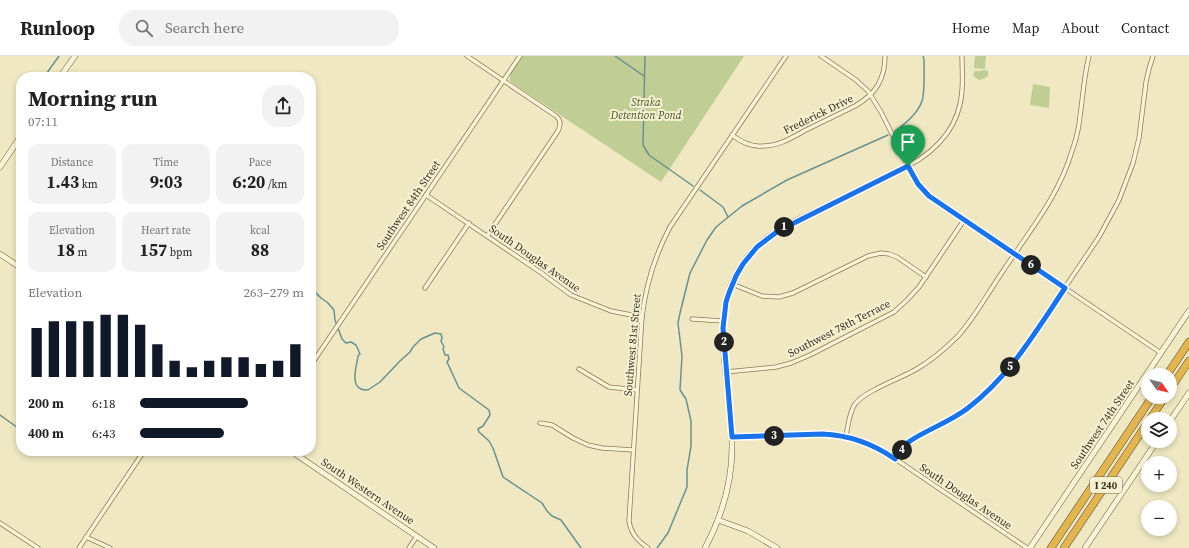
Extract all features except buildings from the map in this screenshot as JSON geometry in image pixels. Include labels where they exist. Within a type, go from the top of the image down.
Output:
[{"type":"highway","points":[[1172,368],[1189,342]]},
{"type":"highway","points":[[1177,379],[1189,361]]},
{"type":"highway","name":"I 240","points":[[1051,548],[1147,404]]},
{"type":"highway","name":"I 240","points":[[1064,548],[1141,432]]},
{"type":"main road","points":[[64,72],[75,56]]},
{"type":"main road","points":[[0,167],[2,160],[16,142]]},
{"type":"main road","points":[[705,548],[718,520],[726,497],[729,482],[732,456],[732,437],[723,321],[726,302],[732,284],[739,270],[757,247],[773,234],[806,216],[908,166]]},
{"type":"main road","points":[[0,254],[16,265]]},
{"type":"main road","name":"Southwest 74th Street","points":[[1029,548],[1189,311]]},
{"type":"main road","points":[[1176,412],[1189,393]]},
{"type":"main road","points":[[1085,548],[1152,448]]},
{"type":"main road","name":"South Western Avenue","points":[[298,456],[434,548]]},
{"type":"main road","points":[[718,520],[748,530],[777,548]]},
{"type":"street","name":"Southwest 84th Street","points":[[316,358],[520,56]]},
{"type":"street","name":"Southwest 81st Street","points":[[648,548],[637,539],[631,529],[629,521],[642,317],[644,298],[649,276],[661,244],[678,215],[786,56]]},
{"type":"street","points":[[821,56],[864,87],[881,112],[914,178],[926,193],[1161,353]]},
{"type":"street","name":"Frederick Drive","points":[[732,135],[739,140],[752,145],[773,145],[856,106],[865,100],[877,87],[883,76],[885,56]]},
{"type":"street","points":[[908,166],[923,158],[935,148],[953,124],[958,113],[961,97],[962,56]]},
{"type":"street","points":[[846,436],[851,412],[862,397],[915,370],[934,358],[948,346],[967,324],[1049,202],[1066,171],[1078,128],[1084,79],[1089,56]]},
{"type":"street","points":[[895,459],[904,446],[910,441],[959,415],[996,384],[1017,358],[1105,228],[1119,200],[1133,163],[1139,138],[1146,82],[1153,56]]},
{"type":"street","points":[[469,57],[556,116],[560,122],[558,130],[487,236]]},
{"type":"street","name":"South Douglas Avenue","points":[[426,195],[575,297],[611,311],[642,317]]},
{"type":"street","name":"Southwest 78th Terrace","points":[[726,372],[776,367],[792,363],[894,312],[913,294],[964,220]]},
{"type":"street","points":[[425,288],[469,223]]},
{"type":"street","points":[[732,284],[762,296],[779,298],[793,293],[868,256],[881,253],[897,257],[926,276]]},
{"type":"street","points":[[692,319],[723,321]]},
{"type":"street","points":[[579,369],[609,386],[637,390]]},
{"type":"street","points":[[540,423],[552,425],[588,445],[602,448],[633,450]]},
{"type":"street","name":"South Douglas Avenue","points":[[732,437],[822,434],[846,436],[868,443],[895,459],[1029,548]]},
{"type":"street","points":[[79,548],[141,456]]},
{"type":"street","points":[[0,523],[38,548]]},
{"type":"street","points":[[409,548],[417,536]]},
{"type":"street","points":[[86,537],[110,548]]},
{"type":"green space","name":"Straka Detention Pond","points":[[523,56],[744,56],[661,182],[512,83],[510,81],[510,75]]},
{"type":"green space","points":[[975,56],[986,56],[985,69],[974,68]]},
{"type":"green space","points":[[975,71],[988,71],[988,76],[979,80],[973,76]]},
{"type":"green space","points":[[1033,84],[1050,87],[1049,108],[1030,105]]},
{"type":"waterway","points":[[48,72],[59,56]]},
{"type":"waterway","points":[[615,56],[644,76]]},
{"type":"waterway","points":[[645,56],[643,145],[649,155],[693,186]]},
{"type":"waterway","points":[[895,131],[907,122],[922,101],[924,92],[923,56]]},
{"type":"waterway","points":[[657,548],[668,533],[687,487],[687,470],[691,446],[691,421],[686,399],[680,390],[682,356],[678,323],[690,273],[707,240],[716,227],[742,206],[787,180],[888,135]]},
{"type":"waterway","points":[[700,190],[723,207],[728,217]]},
{"type":"waterway","points":[[316,293],[334,310],[335,320],[342,339],[346,343],[351,342],[356,345],[360,354],[358,356],[355,379],[358,387],[362,389],[368,390],[380,382],[421,339],[435,333],[441,334],[441,341],[444,347],[443,349],[445,355],[448,355],[449,359],[447,362],[459,388],[489,410],[490,415],[483,426],[478,429],[493,448],[503,477],[542,503],[552,516],[561,520],[581,548]]},
{"type":"waterway","points":[[0,415],[16,426]]},
{"type":"route","points":[[908,166],[918,184],[929,196],[1065,288],[1020,354],[996,384],[959,415],[910,441],[904,446],[895,459],[868,443],[846,436],[822,434],[732,437],[723,321],[729,293],[743,264],[752,252],[767,238],[783,228],[908,166]]}]
